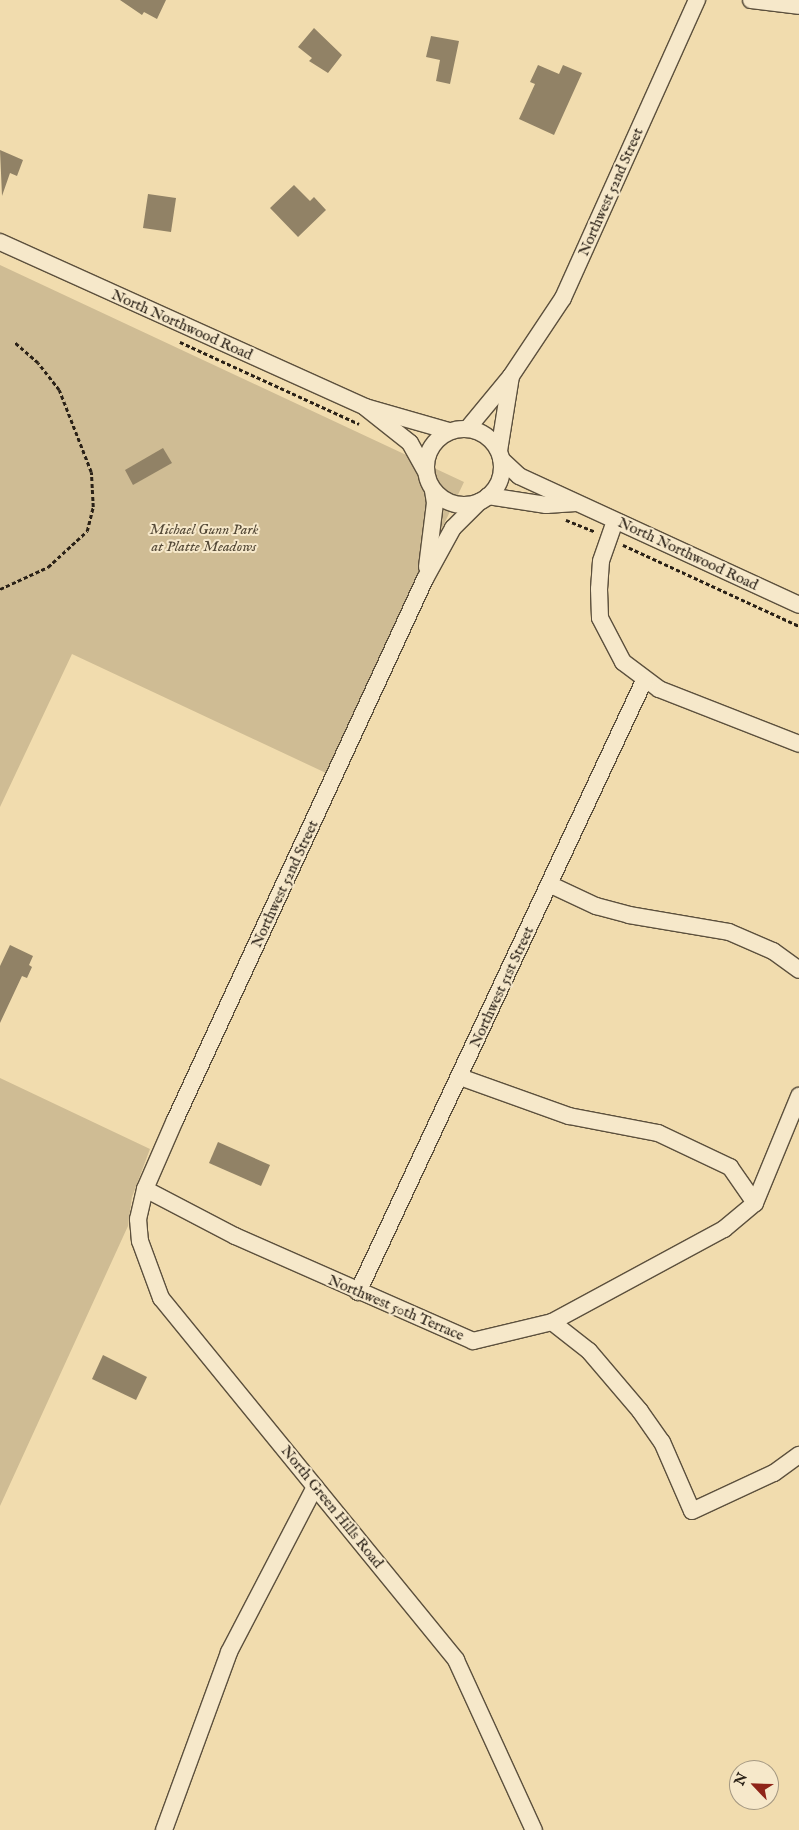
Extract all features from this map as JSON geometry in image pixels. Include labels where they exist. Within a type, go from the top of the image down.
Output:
[{"type":"street","name":"Northwest 52nd Street","points":[[468,428],[511,376],[563,298],[697,0]]},
{"type":"street","points":[[751,0],[799,6]]},
{"type":"street","name":"North Northwood Road","points":[[0,242],[364,407],[449,431]]},
{"type":"street","name":"Northwest 52nd Street","points":[[500,455],[511,376]]},
{"type":"street","name":"North Northwood Road","points":[[364,407],[405,438],[425,470]]},
{"type":"street","points":[[468,428],[486,436],[500,455],[500,478],[484,499],[449,502],[433,490],[425,470],[431,447],[449,431],[468,428]]},
{"type":"street","name":"North Northwood Road","points":[[500,455],[518,476],[799,605]]},
{"type":"street","name":"Northwest 52nd Street","points":[[426,579],[435,503],[433,490]]},
{"type":"street","name":"Northwest 52nd Street","points":[[145,1189],[426,579],[453,528],[484,499]]},
{"type":"street","name":"North Northwood Road","points":[[484,499],[546,505],[576,503]]},
{"type":"street","points":[[615,521],[600,561],[600,618],[623,662],[644,681],[799,744]]},
{"type":"street","name":"Northwest 51st Street","points":[[358,1292],[551,885],[644,681]]},
{"type":"street","points":[[551,885],[596,906],[629,915],[729,932],[773,951],[799,970]]},
{"type":"street","points":[[460,1077],[569,1116],[658,1133],[730,1167],[755,1203]]},
{"type":"street","name":"Northwest 50th Terrace","points":[[145,1189],[235,1236],[358,1292],[473,1341],[552,1322],[724,1229],[755,1203],[799,1096]]},
{"type":"street","name":"North Green Hills Road","points":[[145,1189],[138,1219],[140,1242],[161,1298],[456,1660],[534,1830]]},
{"type":"street","points":[[552,1322],[589,1351],[640,1411],[662,1442],[692,1511],[774,1473],[799,1455]]},
{"type":"street","points":[[164,1830],[229,1652],[315,1487]]},
{"type":"path","points":[[0,588],[48,567],[88,531],[93,507],[91,472],[72,416],[54,383],[14,342]]},
{"type":"green space","name":"Michael Gunn Park at Platte Meadows","points":[[0,265],[464,482],[326,773],[72,654],[0,807]]},
{"type":"green space","points":[[0,1078],[150,1149],[132,1197],[128,1226],[0,1506]]},
{"type":"building","points":[[120,0],[166,0],[157,19],[144,12],[142,15]]},
{"type":"building","points":[[314,28],[342,55],[328,73],[309,61],[312,58],[298,47]]},
{"type":"building","points":[[431,36],[459,41],[450,84],[436,81],[440,60],[426,57]]},
{"type":"building","points":[[538,65],[559,74],[563,65],[582,73],[554,135],[519,119],[535,84],[530,82]]},
{"type":"building","points":[[0,150],[23,160],[17,176],[10,173],[2,196]]},
{"type":"building","points":[[294,185],[310,201],[314,197],[326,210],[298,237],[270,208]]},
{"type":"building","points":[[148,194],[176,198],[171,232],[143,228]]},
{"type":"building","points":[[163,448],[172,463],[133,485],[125,470]]},
{"type":"building","points":[[10,945],[33,956],[29,965],[32,967],[27,978],[22,976],[0,1023],[0,966]]},
{"type":"building","points":[[218,1142],[270,1165],[261,1186],[209,1163]]},
{"type":"building","points":[[103,1355],[147,1377],[136,1400],[92,1379]]}]
